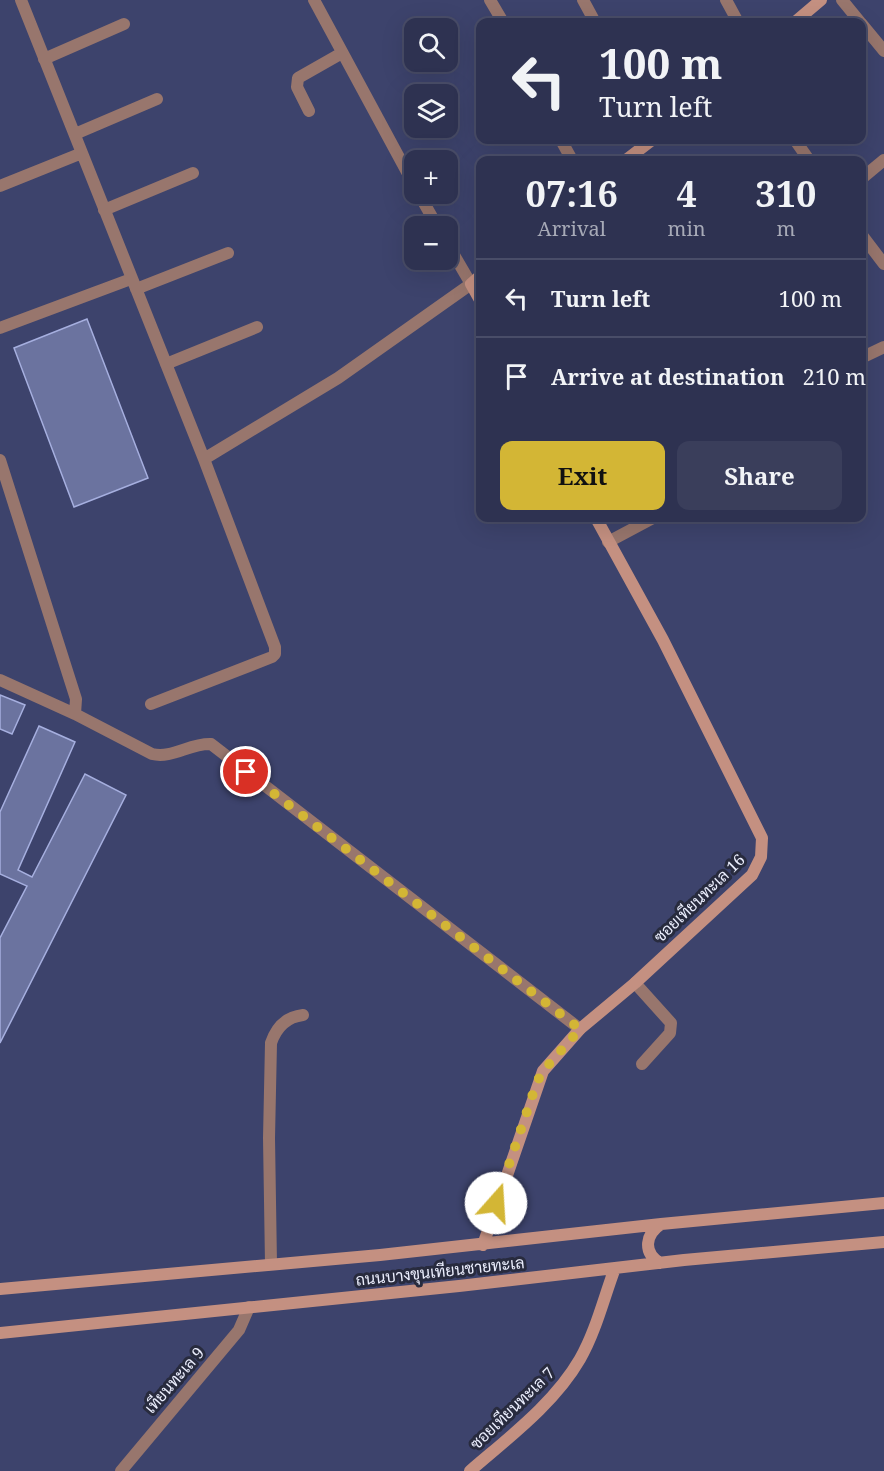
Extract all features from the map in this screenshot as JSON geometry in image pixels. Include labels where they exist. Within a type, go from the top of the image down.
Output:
[{"type":"main road","points":[[800,18],[821,0]]},
{"type":"main road","points":[[631,156],[647,144]]},
{"type":"main road","name":"ซอยเทียนทะเล 16","points":[[483,1245],[537,1082],[543,1071],[580,1029],[635,983],[752,874],[761,857],[763,846],[762,838],[663,640],[598,522]]},
{"type":"main road","name":"ถนนบางขุนเทียนชายทะเล","points":[[0,1289],[483,1245],[661,1224],[884,1203]]},
{"type":"main road","points":[[660,1263],[651,1255],[647,1243],[652,1230],[661,1224]]},
{"type":"main road","name":"ถนนบางขุนเทียนชายทะเล","points":[[0,1333],[660,1263],[884,1242]]},
{"type":"main road","name":"ซอยเทียนทะเล 7","points":[[470,1471],[526,1422],[564,1383],[581,1357],[615,1268]]},
{"type":"street","points":[[21,0],[204,459],[249,575],[275,654],[151,704]]},
{"type":"street","points":[[314,0],[404,166]]},
{"type":"street","points":[[490,0],[501,18]]},
{"type":"street","points":[[583,0],[593,18]]},
{"type":"street","points":[[726,0],[736,18]]},
{"type":"street","points":[[842,0],[857,18]]},
{"type":"street","points":[[44,59],[124,24]]},
{"type":"street","points":[[866,29],[884,51]]},
{"type":"street","points":[[309,111],[297,87],[298,78],[342,53]]},
{"type":"street","points":[[75,134],[157,99]]},
{"type":"street","points":[[0,186],[82,153]]},
{"type":"street","points":[[866,175],[884,160]]},
{"type":"street","points":[[104,210],[193,173]]},
{"type":"street","points":[[866,241],[884,264]]},
{"type":"street","points":[[0,328],[228,253]]},
{"type":"street","points":[[204,459],[338,378],[475,280],[458,258]]},
{"type":"street","points":[[166,364],[257,327]]},
{"type":"street","points":[[866,356],[884,347]]},
{"type":"street","points":[[0,460],[76,699],[75,714]]},
{"type":"street","points":[[608,542],[646,522]]},
{"type":"street","points":[[0,680],[75,714],[152,754],[160,756],[199,744],[211,744],[580,1029]]},
{"type":"street","points":[[635,983],[671,1023],[671,1028],[642,1064]]},
{"type":"street","points":[[272,1264],[269,1138],[271,1043],[275,1032],[291,1016],[303,1015]]},
{"type":"street","name":"เทียนทะเล 9","points":[[121,1471],[239,1330],[249,1308]]},
{"type":"building","points":[[87,319],[148,478],[74,507],[14,348]]},
{"type":"building","points":[[0,695],[25,705],[12,734],[0,729]]},
{"type":"building","points":[[39,726],[75,742],[18,870],[32,877],[85,774],[126,795],[0,1043],[0,938],[27,886],[0,874],[0,812]]},
{"type":"route","points":[[246,772],[580,1029],[543,1071],[537,1082],[496,1203]]}]
